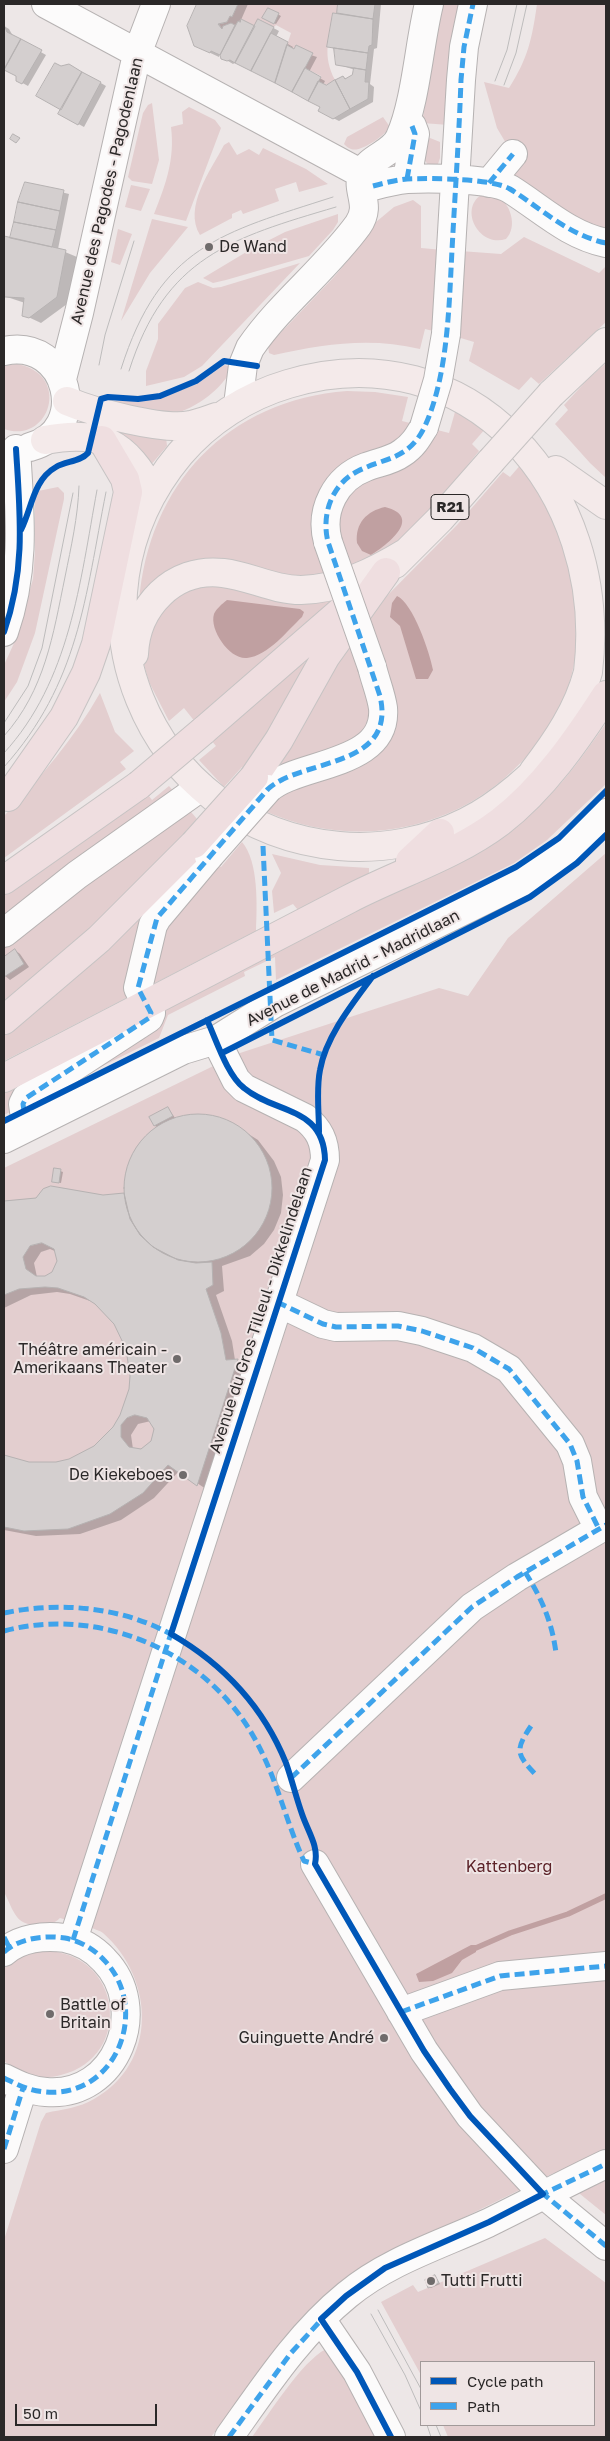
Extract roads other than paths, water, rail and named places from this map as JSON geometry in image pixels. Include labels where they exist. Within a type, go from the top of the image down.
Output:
[{"type":"highway","points":[[6,799],[64,717],[82,683],[96,644],[128,492],[125,479],[102,440]]},
{"type":"highway","points":[[4,880],[139,785],[386,572]]},
{"type":"highway","points":[[4,1020],[201,850],[261,783],[279,740],[326,656],[386,572]]},
{"type":"highway","points":[[6,799],[48,756],[77,720],[94,689],[104,663],[122,593]]},
{"type":"highway","points":[[4,1078],[374,886],[447,853],[501,821],[547,777],[606,694]]},
{"type":"highway","points":[[374,886],[418,856],[440,833]]},
{"type":"main road","name":"R21","points":[[386,572],[407,552],[551,394],[606,342]]},
{"type":"main road","points":[[64,390],[83,408],[117,416],[178,426],[190,426],[230,410],[272,388],[309,378],[346,372],[384,373],[422,380],[457,393],[490,412],[513,429],[546,463],[606,505]]},
{"type":"main road","points":[[230,410],[183,450],[153,492],[132,541],[122,593],[124,642],[138,696],[164,745],[201,787],[230,810],[262,827],[290,838],[320,844],[351,847],[411,842],[440,833],[490,808],[512,791],[557,750],[606,694]]},
{"type":"main road","points":[[46,440],[78,435],[102,440],[121,449],[135,465],[153,492]]},
{"type":"main road","points":[[533,772],[556,742],[574,710],[587,675],[595,638],[596,610],[592,564],[582,528],[566,494],[546,463]]},
{"type":"main road","points":[[138,696],[134,658],[135,637],[139,622],[156,598],[180,580],[215,572],[233,575],[282,589],[323,588],[365,575],[407,552]]},
{"type":"street","points":[[46,4],[368,180]]},
{"type":"street","name":"Avenue des Pagodes - Pagodenlaan","points":[[46,440],[56,430],[64,416],[64,390],[79,313],[137,54],[156,4]]},
{"type":"street","points":[[368,180],[372,162],[393,148],[400,137],[408,113],[429,4]]},
{"type":"street","points":[[261,783],[281,779],[350,756],[374,736],[378,729],[383,709],[372,667],[328,542],[325,521],[328,508],[337,488],[356,471],[393,459],[415,443],[424,427],[438,380],[446,334],[461,80],[472,4]]},
{"type":"street","points":[[407,179],[415,134],[412,126]]},
{"type":"street","points":[[489,183],[513,154]]},
{"type":"street","points":[[230,410],[250,348],[360,223],[365,208],[361,182],[368,180],[407,179],[489,183],[509,189],[568,229],[606,243]]},
{"type":"street","points":[[4,351],[24,350],[36,353],[55,367],[64,390]]},
{"type":"street","points":[[4,632],[17,588],[21,530],[10,448],[35,446],[46,440]]},
{"type":"street","points":[[4,933],[77,875],[201,787]]},
{"type":"street","name":"Avenue de Madrid - Madridlaan","points":[[4,1139],[183,1050],[216,1040],[275,1003],[526,880],[566,851],[606,813]]},
{"type":"street","points":[[24,1111],[23,1104],[26,1098],[149,1018],[151,1013],[138,988],[153,925],[201,850]]},
{"type":"street","name":"Avenue du Gros Tilleul - Dikkelindelaan","points":[[73,1940],[277,1302],[325,1160],[323,1140],[319,1132],[305,1118],[244,1088],[236,1080],[216,1040]]},
{"type":"street","points":[[277,1302],[323,1324],[336,1327],[390,1326],[422,1331],[473,1348],[509,1369],[570,1444],[577,1461],[583,1497],[603,1527],[517,1577],[472,1607],[291,1778]]},
{"type":"street","points":[[315,1864],[424,2051],[470,2116],[543,2194],[606,2246]]},
{"type":"street","points":[[4,2149],[14,2083],[48,2093],[72,2089],[94,2078],[112,2062],[123,2040],[128,2016],[124,1991],[113,1969],[96,1952],[73,1940],[52,1936],[6,1945]]},
{"type":"street","points":[[401,2012],[500,1976],[606,1966]]},
{"type":"street","points":[[228,2437],[291,2353],[321,2319],[346,2296],[385,2268],[489,2222],[606,2164]]},
{"type":"street","points":[[321,2319],[357,2372],[391,2437]]},
{"type":"waterway","points":[[469,1951],[510,1933],[568,1914],[606,1896]]},
{"type":"tram line","points":[[495,81],[507,50],[517,4]]},
{"type":"tram line","points":[[504,85],[516,53],[527,4]]},
{"type":"tram line","points":[[121,369],[137,328],[155,295],[176,270],[200,250],[227,235],[258,222],[333,197]]},
{"type":"tram line","points":[[129,371],[144,332],[162,302],[183,277],[207,258],[234,242],[298,218],[336,207]]},
{"type":"tram line","points":[[99,365],[105,335],[134,241]]},
{"type":"tram line","points":[[4,736],[29,700],[45,661],[56,620],[72,543],[79,486]]},
{"type":"tram line","points":[[4,753],[26,725],[44,694],[58,662],[78,595],[97,490]]},
{"type":"tram line","points":[[4,767],[29,735],[49,704],[64,671],[84,603],[106,492]]},
{"type":"tram line","points":[[4,723],[28,686],[42,648],[73,493]]},
{"type":"tram line","points":[[378,2310],[420,2387]]},
{"type":"tram line","points":[[371,2314],[405,2375],[420,2409]]},
{"type":"tram line","points":[[427,2426],[431,2437]]},
{"type":"tram line","points":[[436,2426],[441,2437]]},
{"type":"place","name":"De Wand","points":[[209,247]]},
{"type":"place","name":"Théâtre américain - Amerikaans Theater","points":[[177,1359]]},
{"type":"place","name":"De Kiekeboes","points":[[183,1475]]},
{"type":"place","name":"Battle of Britain","points":[[50,2014]]},
{"type":"place","name":"Guinguette André","points":[[384,2038]]},
{"type":"place","name":"Tutti Frutti","points":[[431,2281]]},
{"type":"park label","name":"Kattenberg","points":[[509,1867]]}]
